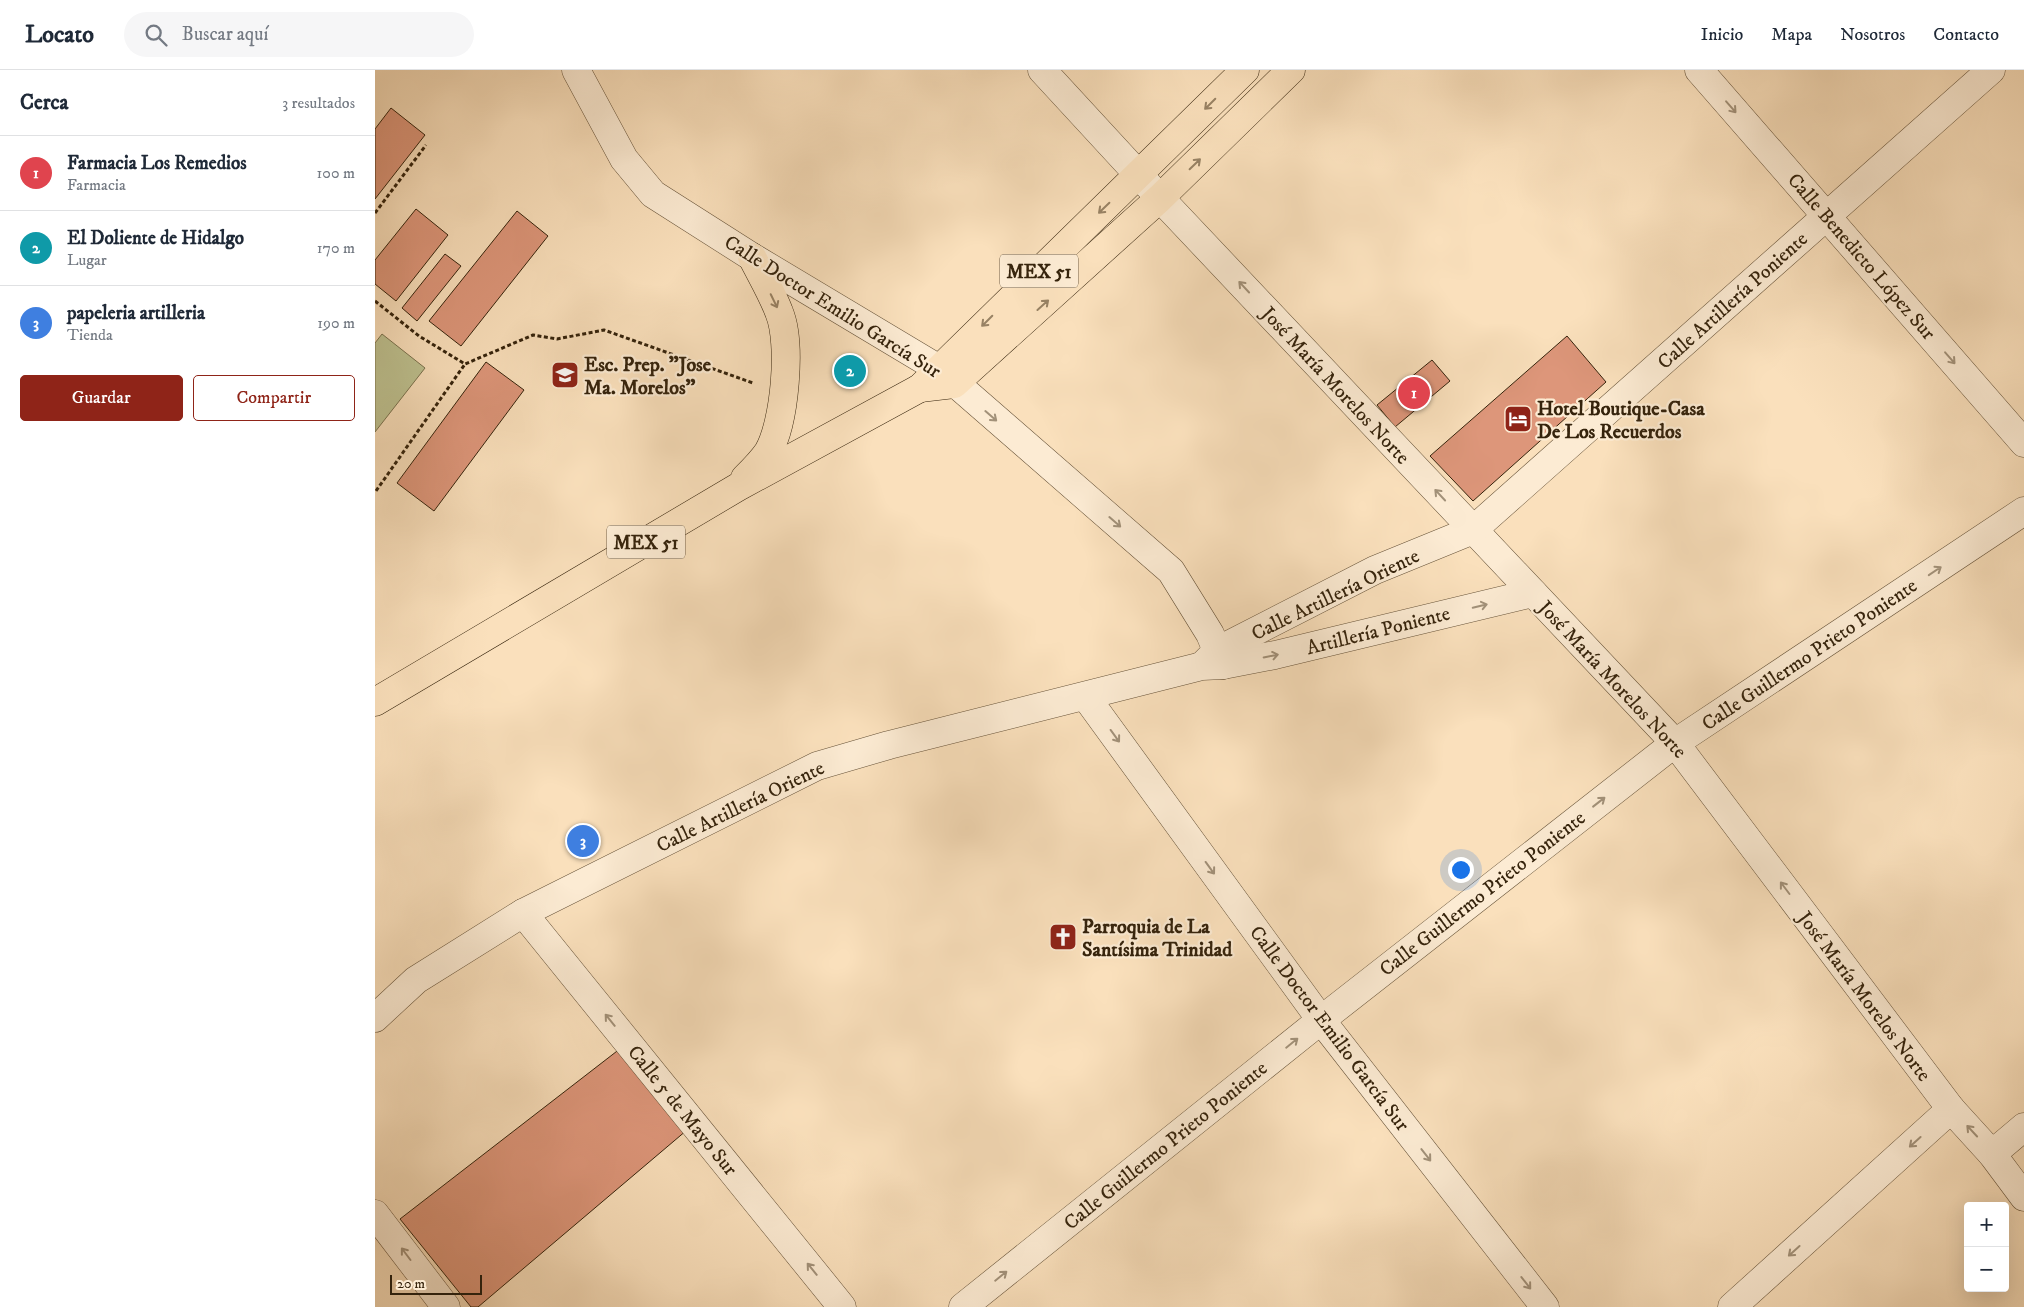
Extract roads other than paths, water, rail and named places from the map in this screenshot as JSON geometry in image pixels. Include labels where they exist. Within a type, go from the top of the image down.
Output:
[{"type":"main road","name":"MEX 51","points":[[947,376],[1139,174],[1245,70]]},
{"type":"main road","name":"MEX 51","points":[[375,702],[738,487],[920,388],[947,376],[1160,198],[1291,70]]},
{"type":"main road","points":[[738,487],[768,451],[784,398],[785,348],[780,314],[752,257]]},
{"type":"street","name":"Calle Doctor Emilio García Sur","points":[[576,70],[623,159],[653,194],[947,376],[1171,571],[1210,634],[1214,661]]},
{"type":"street","name":"José María Morelos Norte","points":[[1042,70],[1160,198],[1675,742],[1951,1109],[1992,1154],[2024,1197]]},
{"type":"street","name":"Calle Benedicto López Sur","points":[[1699,70],[2024,443]]},
{"type":"street","name":"Calle Artillería Poniente","points":[[1473,530],[1991,70]]},
{"type":"street","name":"Calle Guillermo Prieto Poniente","points":[[963,1307],[1321,1020],[1675,742],[2024,511]]},
{"type":"street","name":"Calle Artillería Oriente","points":[[375,1018],[416,980],[523,913],[817,766],[889,745],[1086,697],[1214,661],[1375,570],[1473,530]]},
{"type":"street","name":"Artillería Poniente","points":[[1214,661],[1275,655],[1533,593]]},
{"type":"street","name":"Calle Doctor Emilio García Sur","points":[[1086,697],[1321,1020],[1545,1307]]},
{"type":"street","name":"Calle 5 de Mayo Sur","points":[[523,913],[842,1307]]},
{"type":"street","points":[[1732,1307],[1951,1109]]},
{"type":"street","points":[[1992,1154],[2024,1127]]},
{"type":"street","points":[[375,1214],[446,1307]]},
{"type":"place","name":"El Doliente de Hidalgo","points":[[850,371]]},
{"type":"place","name":"Esc. Prep. \"Jose Ma. Morelos\"","points":[[565,375]]},
{"type":"place","name":"Farmacia Los Remedios","points":[[1414,393]]},
{"type":"place","name":"Hotel Boutique-Casa De Los Recuerdos","points":[[1518,419]]},
{"type":"place","name":"papeleria artilleria","points":[[583,841]]},
{"type":"place","name":"Parroquia de La Santísima Trinidad","points":[[1063,937]]}]
